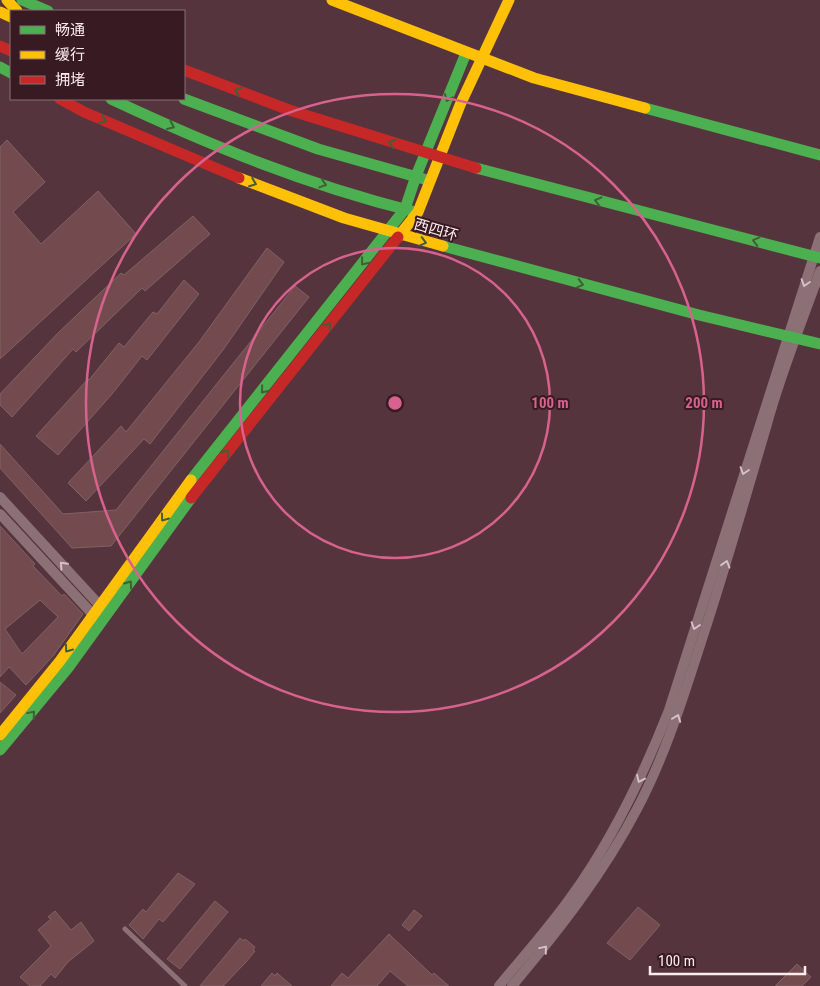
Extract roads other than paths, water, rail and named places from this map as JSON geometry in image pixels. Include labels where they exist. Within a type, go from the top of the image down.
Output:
[{"type":"main road","points":[[7,0],[16,10]]},
{"type":"main road","points":[[22,0],[46,10]]},
{"type":"main road","points":[[332,0],[534,78],[820,155]]},
{"type":"main road","points":[[0,735],[100,614],[418,212],[429,180],[480,58],[509,0]]},
{"type":"main road","points":[[0,750],[48,695],[184,489],[405,209],[416,176],[466,53]]},
{"type":"main road","points":[[185,70],[288,110],[460,164],[820,258]]},
{"type":"main road","points":[[185,98],[318,150],[429,180]]},
{"type":"main road","name":"西四环","points":[[62,100],[84,112],[217,169],[344,218],[487,259],[699,315],[820,344]]},
{"type":"main road","points":[[113,100],[235,155],[418,212]]},
{"type":"street","points":[[499,986],[554,919],[592,865],[629,803],[653,749],[669,710],[820,237]]},
{"type":"street","points":[[512,986],[574,910],[601,871],[638,808],[663,754],[678,714],[719,585],[767,422],[820,271]]},
{"type":"street","points":[[0,497],[100,614]]},
{"type":"street","points":[[0,514],[100,614]]},
{"type":"lane","points":[[125,929],[185,986]]}]
